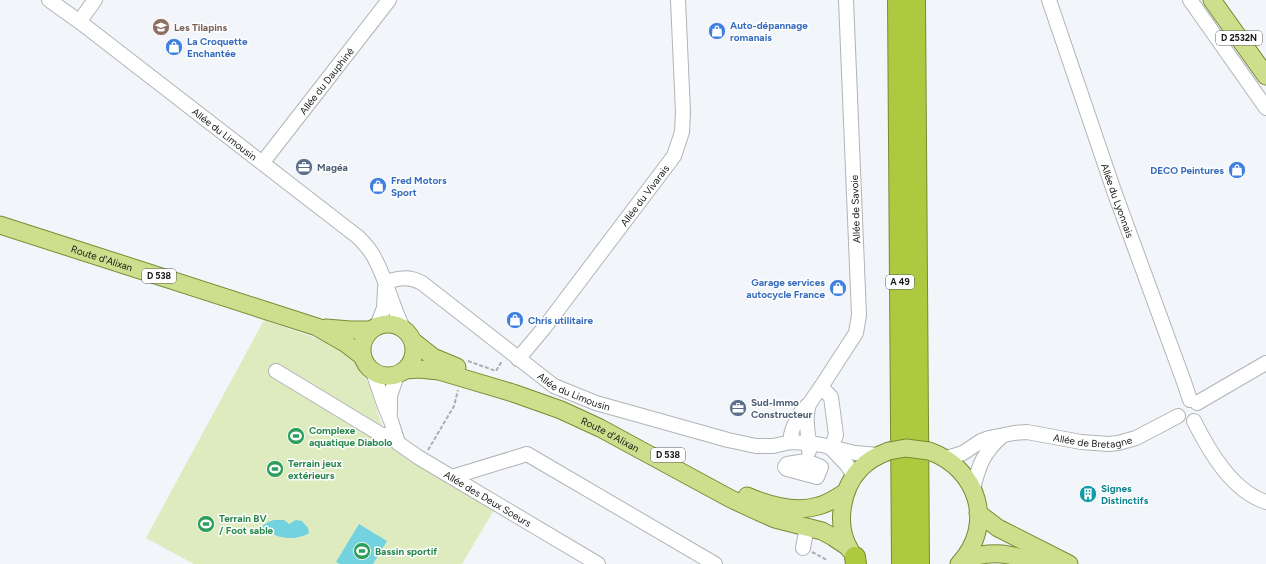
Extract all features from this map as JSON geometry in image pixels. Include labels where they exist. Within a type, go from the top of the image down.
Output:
[{"type":"highway","name":"A 49","points":[[898,0],[902,564]]},
{"type":"highway","name":"A 49","points":[[915,0],[919,564]]},
{"type":"main road","name":"D 2532N","points":[[1212,0],[1266,76]]},
{"type":"main road","name":"Route d'Alixan","points":[[0,225],[317,327],[345,343],[362,356],[368,368],[373,372],[385,376],[419,369],[439,371],[513,393],[561,410],[600,428],[731,499],[774,519],[828,534],[855,558]]},
{"type":"main road","name":"Route d'Alixan","points":[[317,327],[350,330],[373,328],[390,323],[397,325],[403,328],[414,342],[433,357],[445,363],[545,396],[585,412],[635,436],[753,499],[778,506],[807,508],[822,505],[846,492]]},
{"type":"main road","points":[[362,356],[363,342],[373,328]]},
{"type":"main road","points":[[402,372],[411,364],[414,357],[414,342]]},
{"type":"main road","points":[[855,558],[844,536],[842,511],[846,492],[854,476],[864,464],[883,453],[906,448],[929,451],[947,458],[963,473],[973,489],[978,513],[978,522],[975,537],[962,562]]},
{"type":"main road","points":[[978,513],[998,528],[1069,564]]},
{"type":"main road","points":[[962,562],[981,554],[999,554],[1014,556],[1044,564]]},
{"type":"street","name":"Allée du Limousin","points":[[49,0],[263,162],[358,237],[375,257],[403,328]]},
{"type":"street","points":[[80,22],[95,0]]},
{"type":"street","name":"Allée du Dauphiné","points":[[263,162],[389,0]]},
{"type":"street","name":"Allée du Vivarais","points":[[518,359],[544,328],[664,172],[679,146],[682,132],[683,112],[678,0]]},
{"type":"street","name":"Allée de Savoie","points":[[791,442],[793,428],[801,412],[809,404],[856,333],[859,315],[846,0]]},
{"type":"street","name":"Allée du Lyonnais","points":[[1049,0],[1114,191],[1184,382],[1193,401]]},
{"type":"street","points":[[1190,0],[1266,108]]},
{"type":"street","name":"Allée du Limousin","points":[[385,282],[404,278],[416,280],[554,386],[596,403],[728,440],[756,446],[773,446],[791,442],[809,442],[860,454],[883,453]]},
{"type":"street","name":"Allée du Limousin","points":[[373,328],[384,308],[385,282]]},
{"type":"street","points":[[1193,401],[1199,407],[1199,416],[1194,421],[1189,423],[1184,422],[1178,416],[1177,410],[1183,401],[1193,401],[1266,363]]},
{"type":"street","points":[[276,371],[385,437],[393,427],[390,396],[402,372]]},
{"type":"street","name":"Allée des Deux Soeurs","points":[[373,372],[398,443],[418,457],[598,564]]},
{"type":"street","points":[[821,386],[831,397],[836,435],[831,448],[847,465],[854,476]]},
{"type":"street","name":"Allée de Savoie","points":[[806,461],[809,449],[806,426],[809,404]]},
{"type":"street","name":"Allée de Bretagne","points":[[947,458],[963,453],[981,440],[1014,433],[1026,432],[1098,444],[1118,443],[1136,438],[1178,416]]},
{"type":"street","points":[[1194,421],[1205,443],[1225,471],[1250,494],[1266,502]]},
{"type":"street","points":[[973,489],[984,457],[992,445],[1002,436]]},
{"type":"street","points":[[452,477],[527,454],[715,564]]},
{"type":"street","points":[[803,548],[807,527]]},
{"type":"path","points":[[803,548],[827,560]]},
{"type":"green space","name":"Complexe aquatique Diabolo","points":[[264,320],[331,344],[348,353],[369,384],[383,429],[500,500],[462,564],[194,564],[146,538]]},
{"type":"water","points":[[274,520],[284,520],[289,524],[296,520],[302,521],[308,528],[309,533],[301,537],[286,538],[277,536],[268,530],[262,532],[259,531],[259,528]]},
{"type":"water","name":"Bassin sportif","points":[[359,524],[387,541],[373,564],[340,564],[336,562]]},
{"type":"place","name":"Les Tilapins","points":[[161,27]]},
{"type":"place","name":"Auto-dépannage romanais","points":[[717,31]]},
{"type":"place","name":"La Croquette Enchantée","points":[[174,47]]},
{"type":"place","name":"Magéa","points":[[304,167]]},
{"type":"place","name":"DECO Peintures","points":[[1237,170]]},
{"type":"place","name":"Fred Motors Sport","points":[[378,186]]},
{"type":"place","name":"Garage services autocycle France","points":[[838,288]]},
{"type":"place","name":"Chris utilitaire","points":[[515,320]]},
{"type":"place","name":"Sud-Immo Constructeur","points":[[738,408]]},
{"type":"place","name":"Complexe aquatique Diabolo","points":[[296,436]]},
{"type":"place","name":"Terrain jeux extérieurs","points":[[275,469]]},
{"type":"place","name":"Signes Distinctifs","points":[[1088,494]]},
{"type":"place","name":"Terrain BV / Foot sable","points":[[206,524]]},
{"type":"place","name":"Bassin sportif","points":[[362,551]]}]
